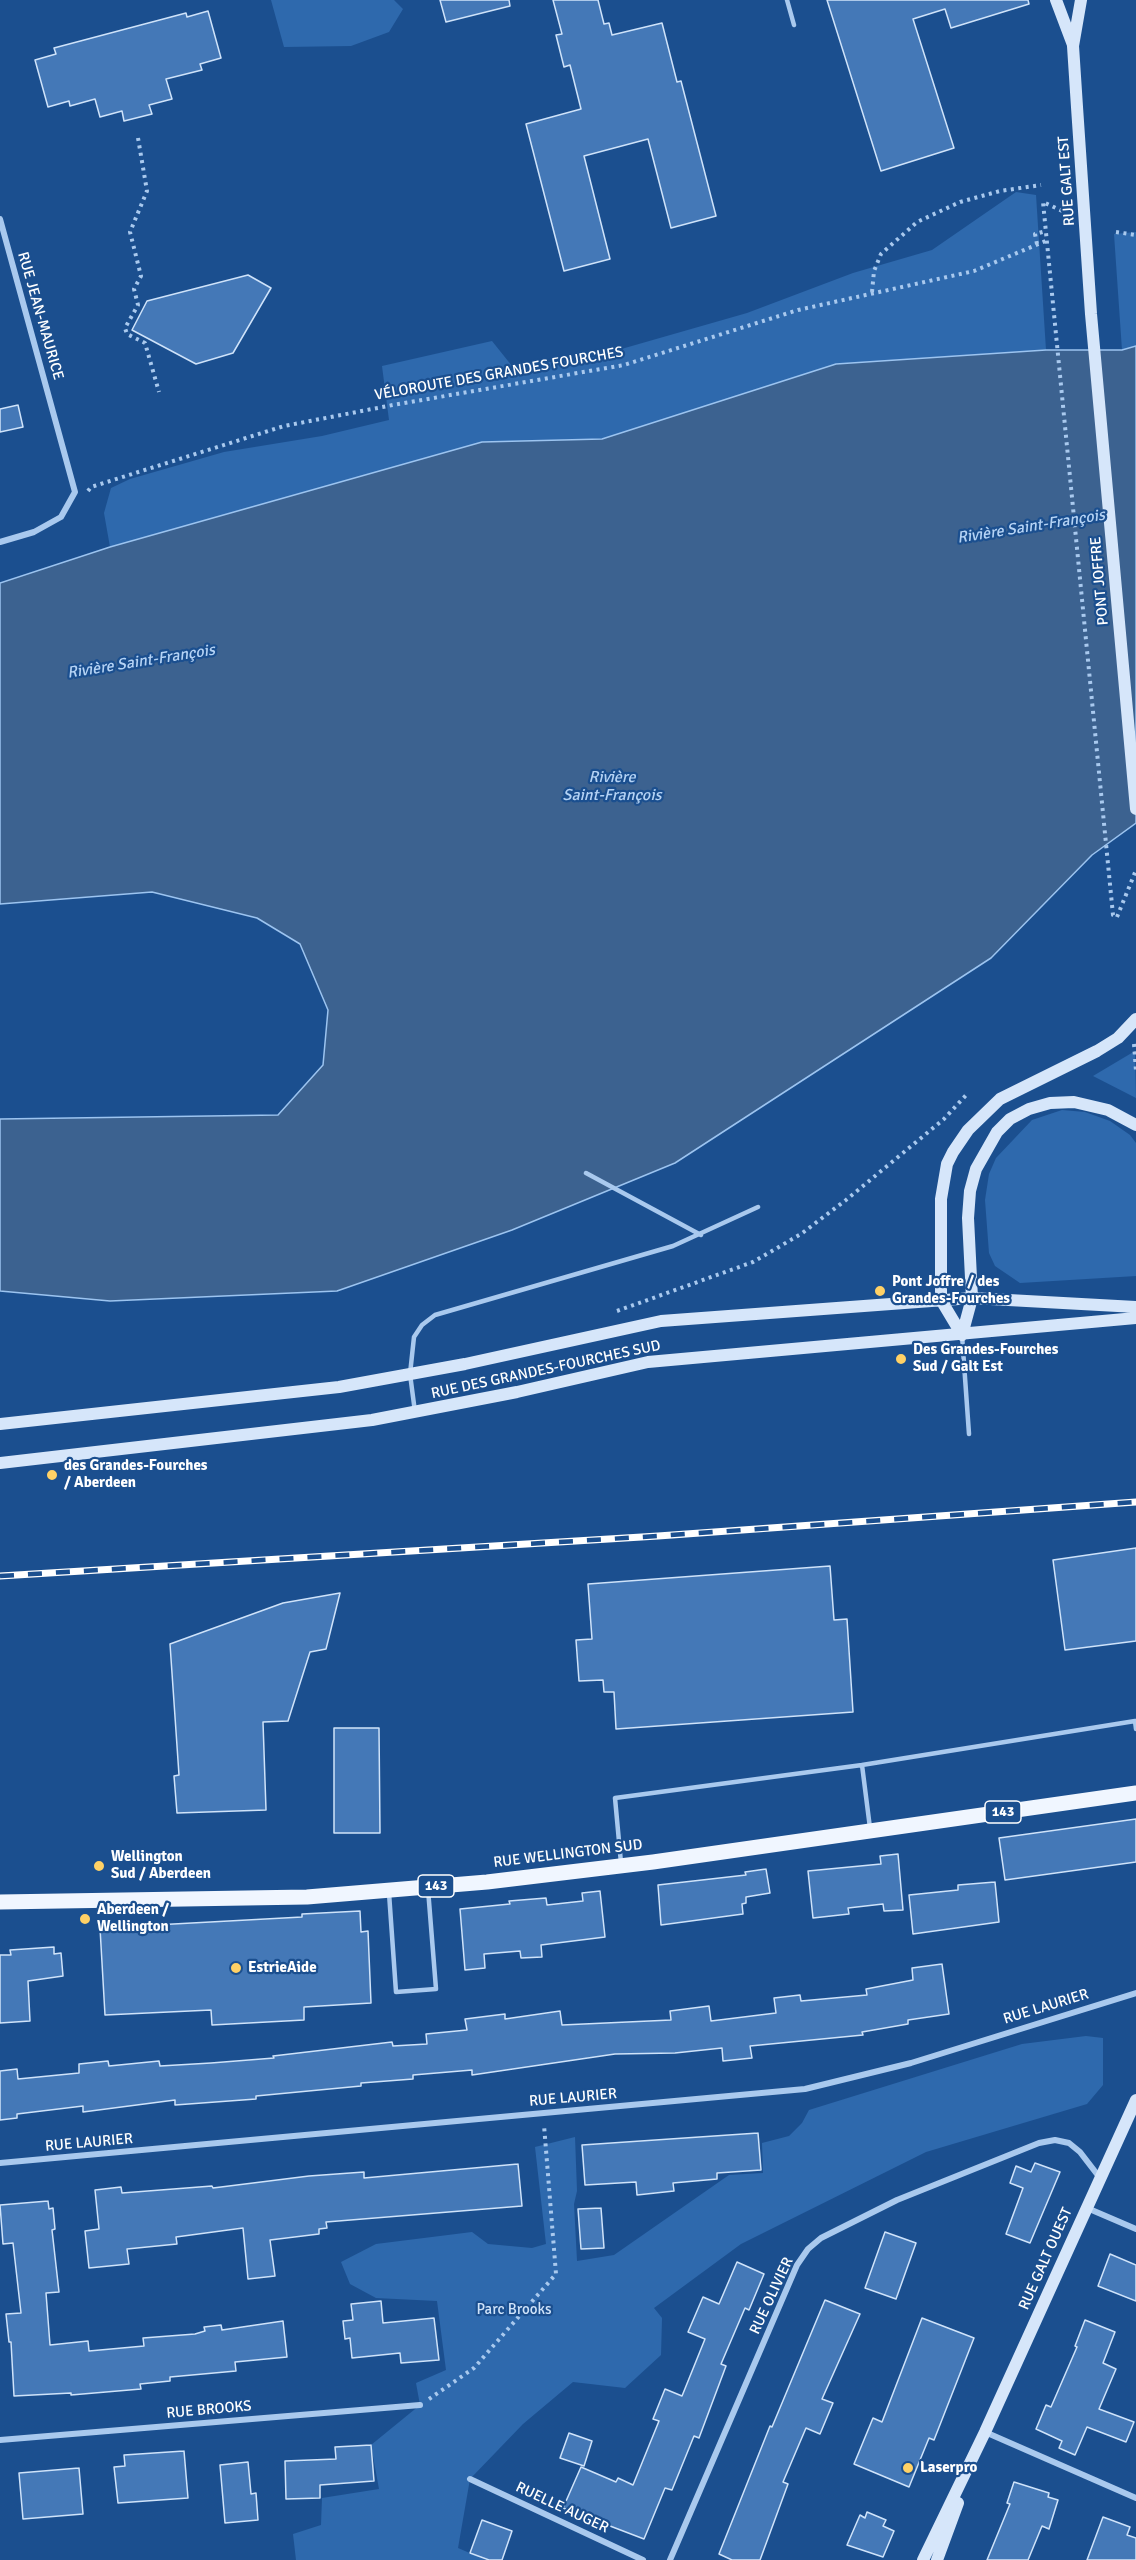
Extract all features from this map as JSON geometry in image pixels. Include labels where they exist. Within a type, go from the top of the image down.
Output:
[{"type":"main road","name":"RUE GALT EST","points":[[1056,0],[1073,46]]},
{"type":"main road","name":"RUE GALT EST","points":[[1081,0],[1073,46],[1091,314]]},
{"type":"main road","name":"PONT JOFFRE","points":[[1091,314],[1136,809]]},
{"type":"main road","points":[[962,1335],[941,1300],[943,1181],[953,1152],[968,1130],[1000,1099],[1097,1051],[1118,1038],[1136,1019]]},
{"type":"main road","points":[[962,1335],[972,1298],[968,1218],[970,1191],[976,1169],[997,1132],[1010,1119],[1029,1108],[1050,1103],[1074,1102],[1108,1110],[1136,1125]]},
{"type":"main road","name":"RUE DES GRANDES-FOURCHES SUD","points":[[0,1424],[339,1387],[661,1322],[972,1298],[1136,1306]]},
{"type":"main road","name":"RUE DES GRANDES-FOURCHES SUD","points":[[0,1463],[372,1420],[415,1413],[648,1362],[1136,1318]]},
{"type":"main road","name":"RUE WELLINGTON SUD","points":[[0,1902],[307,1897],[428,1887],[622,1866],[1136,1793]]},
{"type":"main road","name":"RUE GALT OUEST","points":[[923,2560],[985,2432],[1136,2100]]},
{"type":"main road","name":"RUE GALT OUEST","points":[[937,2560],[985,2432]]},
{"type":"street","name":"RUE JEAN-MAURICE","points":[[0,219],[75,492],[61,517],[34,532],[0,542]]},
{"type":"street","name":"RUE LAURIER","points":[[0,2163],[805,2089],[911,2063],[1093,2005],[1136,1994]]},
{"type":"street","name":"RUE OLIVIER","points":[[670,2560],[797,2265],[808,2249],[821,2238],[897,2200],[1039,2144],[1055,2140],[1069,2142],[1080,2152],[1100,2178]]},
{"type":"street","points":[[1085,2208],[1136,2229]]},
{"type":"street","name":"RUE BROOKS","points":[[0,2440],[420,2405]]},
{"type":"street","points":[[985,2432],[1136,2498]]},
{"type":"street","name":"RUELLE AUGER","points":[[470,2479],[643,2560]]},
{"type":"lane","points":[[787,0],[794,26]]},
{"type":"lane","points":[[586,1173],[701,1235]]},
{"type":"lane","points":[[415,1413],[410,1374],[414,1337],[422,1325],[435,1314],[673,1246],[758,1207]]},
{"type":"lane","points":[[962,1335],[969,1434]]},
{"type":"lane","points":[[622,1866],[615,1798],[862,1765],[1135,1721],[1136,1729]]},
{"type":"lane","points":[[862,1765],[870,1831]]},
{"type":"lane","points":[[389,1890],[396,1992],[436,1989],[428,1887]]},
{"type":"path","points":[[138,138],[147,191],[130,232],[141,276],[134,289],[138,305],[125,328],[127,334],[145,344],[159,392]]},
{"type":"path","points":[[872,292],[874,271],[881,254],[917,222],[960,202],[990,193],[1041,186]]},
{"type":"path","points":[[1086,222],[1043,202],[1113,915],[1117,917],[1136,870]]},
{"type":"path","points":[[1037,244],[1035,234],[1046,231]]},
{"type":"path","points":[[1116,232],[1136,235]]},
{"type":"path","name":"VÉLOROUTE DES GRANDES FOURCHES","points":[[91,488],[284,426],[624,365],[798,310],[974,271],[1048,240]]},
{"type":"path","points":[[1134,1041],[1136,1071]]},
{"type":"path","points":[[610,1314],[753,1262],[801,1234],[944,1119],[968,1094]]},
{"type":"path","points":[[420,2405],[474,2368],[556,2274],[543,2112]]},
{"type":"green space","points":[[271,0],[394,0],[403,9],[389,32],[351,46],[284,47]]},
{"type":"green space","points":[[1016,192],[1036,195],[1046,350],[836,364],[602,439],[482,442],[110,547],[104,513],[111,488],[130,479],[224,452],[322,436],[389,420],[382,366],[492,341],[512,366],[590,358],[747,313],[853,273],[932,250]]},
{"type":"green space","points":[[1136,232],[1136,346],[1122,350],[1114,234]]},
{"type":"green space","points":[[1135,1051],[1136,1098],[1093,1076]]},
{"type":"green space","points":[[1062,1110],[1085,1112],[1110,1121],[1130,1135],[1136,1143],[1136,1276],[1020,1283],[995,1266],[989,1253],[985,1200],[989,1174],[996,1158],[1032,1120]]},
{"type":"green space","name":"Parc Brooks","points":[[1086,2036],[1103,2038],[1103,2085],[1087,2104],[926,2152],[741,2244],[654,2308],[662,2318],[661,2355],[625,2388],[573,2382],[523,2424],[470,2479],[458,2548],[486,2560],[296,2560],[293,2534],[321,2525],[322,2498],[379,2489],[371,2445],[420,2405],[416,2383],[446,2370],[437,2301],[376,2298],[350,2284],[341,2262],[376,2244],[472,2232],[488,2244],[532,2248],[546,2244],[535,2147],[575,2137],[577,2191],[574,2204],[577,2261],[614,2255],[729,2175],[763,2173],[762,2143],[789,2136],[802,2123],[809,2110],[1022,2044]]},
{"type":"water","name":"Rivière Saint-François","points":[[1136,346],[1136,823],[1092,855],[991,958],[675,1163],[512,1230],[337,1291],[110,1301],[0,1291],[0,1119],[278,1115],[323,1065],[328,1010],[300,944],[257,918],[152,892],[0,904],[0,583],[110,547],[482,442],[602,439],[836,364],[1046,350],[1122,350]]},
{"type":"building","points":[[440,0],[509,0],[510,6],[446,22]]},
{"type":"building","points":[[553,0],[598,0],[604,24],[609,23],[612,35],[662,23],[677,82],[681,81],[716,216],[671,228],[648,139],[584,156],[610,259],[564,271],[526,124],[581,109],[570,65],[564,67],[556,35],[562,34]]},
{"type":"building","points":[[827,0],[1028,0],[1029,4],[951,28],[945,9],[913,19],[954,148],[881,171]]},
{"type":"building","points":[[208,11],[221,58],[200,64],[202,70],[166,79],[172,99],[149,105],[152,114],[124,121],[122,111],[100,117],[95,99],[70,106],[69,101],[48,107],[35,60],[56,54],[54,48],[186,13],[187,17]]},
{"type":"building","points":[[248,275],[271,288],[233,353],[196,364],[132,330],[147,301]]},
{"type":"building","points":[[18,405],[23,427],[0,432],[0,409]]},
{"type":"building","points":[[1136,1548],[1136,1641],[1065,1650],[1053,1560]]},
{"type":"building","points":[[830,1566],[834,1620],[847,1619],[853,1712],[616,1729],[614,1692],[604,1692],[603,1680],[579,1681],[576,1640],[592,1639],[588,1584]]},
{"type":"building","points":[[340,1593],[326,1649],[310,1652],[288,1721],[263,1722],[266,1810],[177,1813],[174,1776],[179,1775],[170,1644],[283,1603]]},
{"type":"building","points":[[334,1728],[379,1728],[380,1833],[334,1833]]},
{"type":"building","points":[[1136,1819],[1136,1862],[1005,1880],[999,1838]]},
{"type":"building","points":[[898,1854],[903,1910],[884,1911],[883,1904],[848,1908],[849,1914],[813,1918],[808,1871],[881,1864],[880,1856]]},
{"type":"building","points":[[766,1869],[770,1893],[746,1897],[746,1903],[742,1904],[743,1914],[661,1925],[658,1885],[746,1875],[745,1872]]},
{"type":"building","points":[[995,1882],[999,1922],[913,1934],[909,1895],[958,1890],[958,1885]]},
{"type":"building","points":[[600,1891],[605,1937],[541,1945],[542,1957],[521,1958],[520,1951],[484,1954],[485,1968],[465,1970],[460,1909],[546,1898],[547,1905],[583,1901],[582,1893]]},
{"type":"building","name":"EstrieAide","points":[[360,1911],[361,1932],[368,1931],[371,2003],[304,2007],[304,2020],[212,2025],[211,2010],[105,2015],[100,1928],[302,1917],[302,1914]]},
{"type":"building","points":[[54,1947],[54,1954],[61,1953],[63,1976],[28,1981],[30,2021],[0,2023],[0,1955],[11,1955],[10,1950]]},
{"type":"building","points":[[942,1964],[949,2014],[908,2020],[908,2024],[862,2032],[863,2035],[750,2046],[752,2058],[723,2061],[722,2048],[675,2053],[615,2054],[472,2075],[472,2070],[413,2075],[413,2079],[256,2096],[256,2099],[175,2105],[175,2100],[83,2112],[83,2106],[17,2114],[17,2118],[0,2120],[0,2071],[17,2069],[18,2079],[79,2073],[79,2064],[108,2061],[109,2066],[159,2061],[160,2066],[274,2058],[273,2056],[392,2042],[393,2046],[427,2044],[426,2034],[467,2030],[465,2019],[505,2014],[505,2019],[560,2011],[562,2025],[671,2020],[670,2011],[709,2006],[711,2021],[776,2013],[774,1998],[800,1995],[801,2001],[867,1995],[866,1989],[913,1980],[912,1968]]},
{"type":"building","points":[[758,2133],[761,2170],[717,2173],[717,2179],[673,2183],[674,2191],[637,2195],[636,2182],[585,2185],[582,2145]]},
{"type":"building","points":[[1035,2163],[1060,2172],[1030,2243],[1006,2234],[1023,2188],[1010,2183],[1016,2166],[1031,2172]]},
{"type":"building","points":[[518,2164],[522,2206],[326,2222],[327,2228],[319,2229],[319,2234],[270,2240],[275,2276],[248,2279],[243,2228],[176,2237],[177,2244],[127,2249],[129,2264],[89,2268],[85,2231],[99,2229],[95,2190],[121,2187],[122,2193],[212,2186],[213,2188],[309,2176],[364,2172],[364,2178]]},
{"type":"building","points":[[48,2201],[49,2209],[53,2208],[55,2229],[52,2230],[59,2292],[46,2293],[50,2345],[88,2341],[89,2351],[144,2346],[143,2338],[195,2334],[205,2331],[204,2327],[221,2325],[222,2330],[283,2321],[287,2357],[235,2362],[236,2371],[170,2377],[170,2381],[140,2384],[141,2389],[71,2395],[71,2393],[14,2396],[11,2342],[9,2342],[6,2314],[21,2313],[13,2243],[3,2244],[0,2205]]},
{"type":"building","points":[[601,2208],[604,2248],[581,2249],[578,2209]]},
{"type":"building","points":[[885,2232],[916,2243],[896,2299],[865,2288]]},
{"type":"building","points":[[1110,2254],[1136,2265],[1136,2301],[1098,2286]]},
{"type":"building","points":[[737,2262],[764,2274],[749,2310],[745,2308],[721,2364],[726,2366],[699,2438],[694,2436],[672,2490],[665,2488],[644,2539],[563,2508],[581,2467],[616,2482],[618,2478],[633,2485],[659,2421],[653,2419],[665,2389],[682,2396],[705,2339],[688,2332],[703,2297],[719,2304]]},
{"type":"building","points":[[825,2300],[860,2314],[822,2399],[833,2403],[820,2434],[806,2428],[783,2482],[788,2484],[760,2560],[732,2560],[719,2554],[770,2426],[772,2427]]},
{"type":"building","points":[[381,2301],[383,2323],[434,2318],[439,2360],[401,2363],[400,2353],[352,2358],[350,2338],[345,2339],[343,2321],[353,2320],[351,2304]]},
{"type":"building","points":[[922,2318],[974,2338],[934,2440],[929,2438],[909,2487],[854,2464],[873,2418],[882,2422]]},
{"type":"building","points":[[1085,2320],[1115,2332],[1103,2363],[1116,2369],[1099,2409],[1134,2422],[1126,2442],[1087,2427],[1075,2455],[1059,2448],[1062,2441],[1036,2429],[1046,2405],[1051,2407],[1077,2347],[1075,2346]]},
{"type":"building","points":[[569,2433],[592,2441],[584,2466],[560,2458]]},
{"type":"building","points":[[371,2445],[374,2481],[320,2485],[320,2498],[286,2499],[285,2461],[336,2459],[335,2447]]},
{"type":"building","points":[[184,2451],[188,2498],[118,2503],[114,2467],[125,2466],[124,2455]]},
{"type":"building","points":[[248,2462],[251,2494],[256,2493],[258,2520],[225,2523],[220,2465]]},
{"type":"building","points":[[79,2468],[83,2514],[23,2519],[19,2473]]},
{"type":"building","points":[[1014,2482],[1049,2493],[1048,2497],[1058,2500],[1049,2529],[1042,2526],[1028,2560],[987,2560],[1010,2504],[1007,2503]]},
{"type":"building","points":[[867,2512],[886,2520],[883,2526],[894,2531],[883,2557],[847,2545],[860,2515],[865,2518]]},
{"type":"building","points":[[1103,2517],[1130,2527],[1127,2535],[1136,2538],[1136,2560],[1087,2560]]},
{"type":"building","points":[[482,2520],[512,2531],[502,2560],[489,2560],[470,2553]]},
{"type":"railway","points":[[0,1576],[658,1536],[1136,1502]]},
{"type":"place","name":"Pont Joffre / des Grandes-Fourches","points":[[880,1291]]},
{"type":"place","name":"Des Grandes-Fourches Sud / Galt Est","points":[[901,1359]]},
{"type":"place","name":"des Grandes-Fourches / Aberdeen","points":[[52,1475]]},
{"type":"place","name":"Wellington Sud / Aberdeen","points":[[99,1866]]},
{"type":"place","name":"Aberdeen / Wellington","points":[[85,1919]]},
{"type":"place","name":"EstrieAide","points":[[236,1968]]},
{"type":"place","name":"Laserpro","points":[[908,2468]]}]
